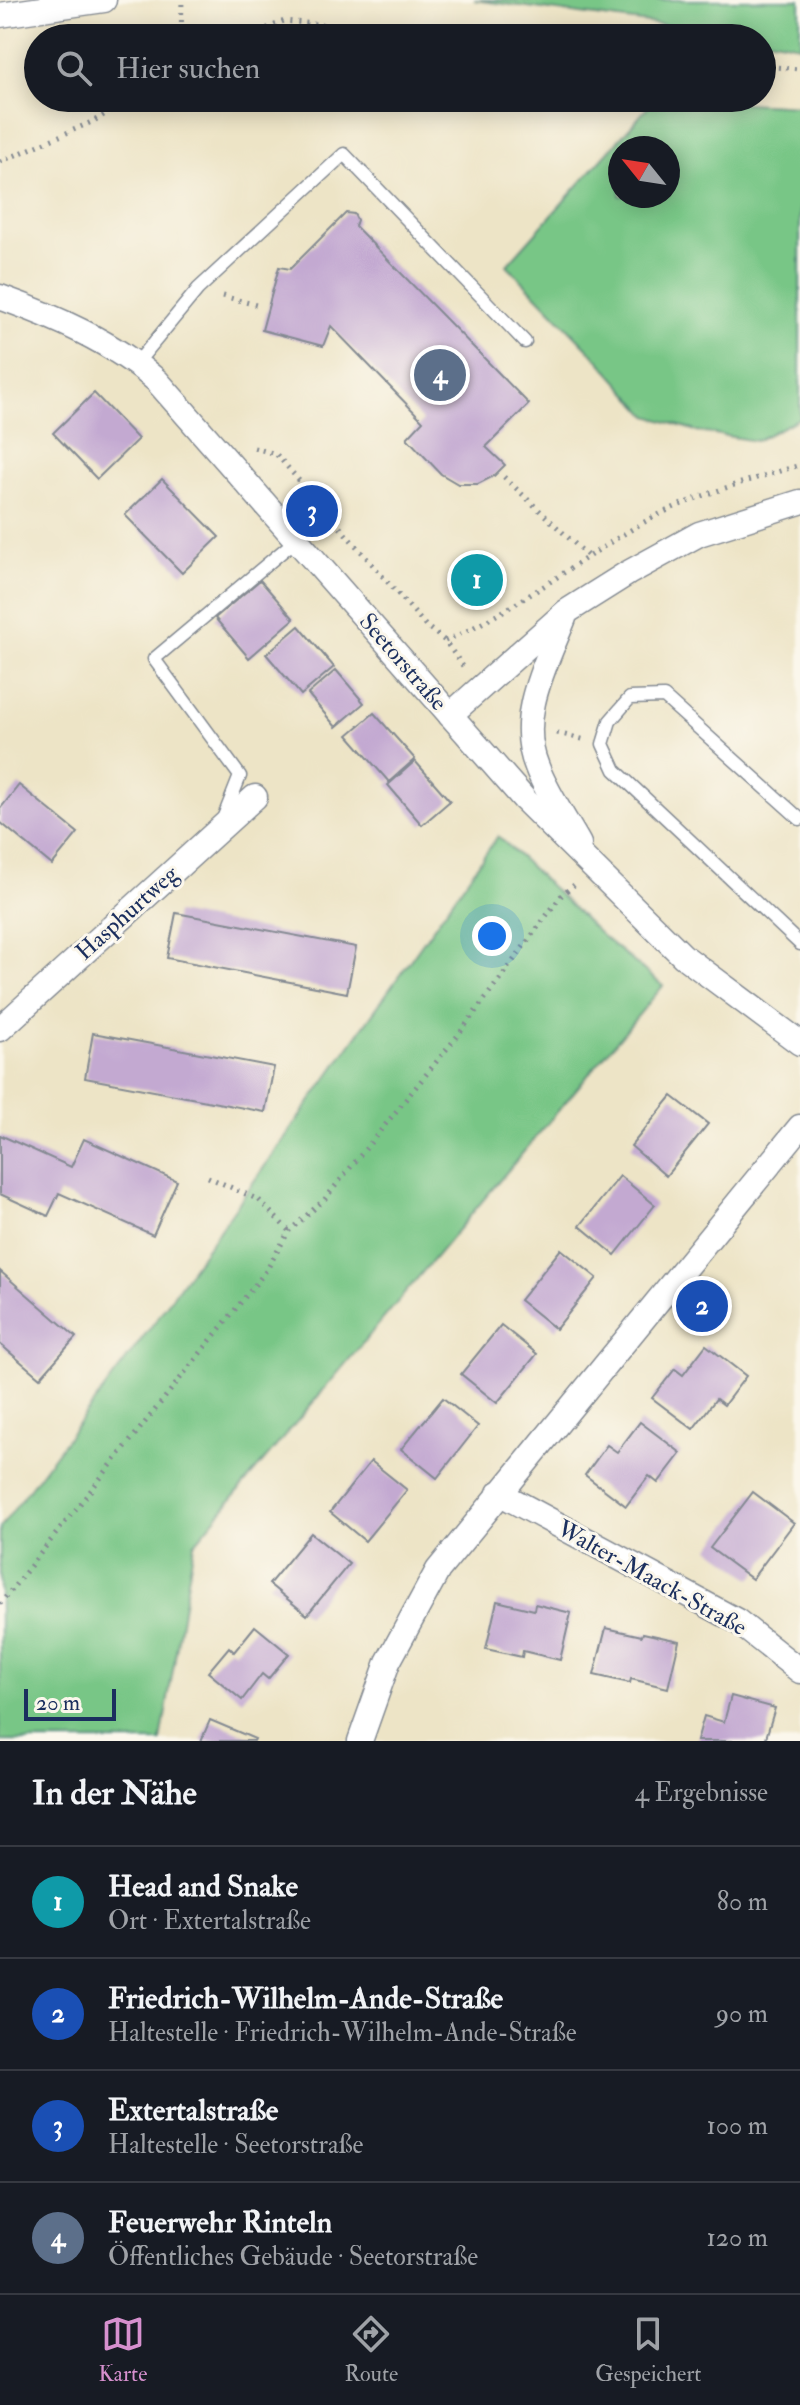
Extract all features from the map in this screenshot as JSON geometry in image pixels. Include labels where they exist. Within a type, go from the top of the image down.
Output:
[{"type":"street","points":[[0,15],[104,0]]},
{"type":"street","name":"Seetorstraße","points":[[0,297],[70,326],[137,363],[157,381],[525,800],[683,956],[800,1043]]},
{"type":"street","points":[[450,715],[566,612],[699,534],[800,502]]},
{"type":"street","points":[[566,612],[533,698],[529,727],[536,766],[594,869]]},
{"type":"street","name":"Hasphurtweg","points":[[0,1029],[255,797]]},
{"type":"street","points":[[360,1741],[388,1662],[438,1570],[800,1127]]},
{"type":"street","name":"Walter-Maack-Straße","points":[[499,1493],[737,1621],[800,1671]]},
{"type":"lane","points":[[137,363],[198,289],[344,154],[525,342]]},
{"type":"lane","points":[[219,829],[240,776],[154,659],[296,540]]},
{"type":"lane","points":[[800,819],[664,697],[630,698],[610,721],[603,744],[615,770],[800,944]]},
{"type":"path","points":[[181,24],[182,0]]},
{"type":"path","points":[[277,24],[284,21],[316,24]]},
{"type":"path","points":[[776,67],[800,69]]},
{"type":"path","points":[[0,162],[108,112]]},
{"type":"path","points":[[198,289],[260,306]]},
{"type":"path","points":[[247,446],[276,454],[426,626],[445,641]]},
{"type":"path","points":[[504,477],[589,557]]},
{"type":"path","points":[[529,727],[603,744]]},
{"type":"path","points":[[0,1604],[266,1271],[289,1231],[324,1200],[459,1034],[561,896],[594,869]]},
{"type":"path","points":[[208,1177],[259,1200],[289,1231]]},
{"type":"green space","points":[[474,0],[800,0],[800,45],[776,41],[776,24],[656,24]]},
{"type":"green space","points":[[776,105],[800,106],[800,418],[756,441],[696,431],[648,416],[507,265],[608,152],[608,208],[680,208],[680,136],[622,136],[644,112],[776,112]]},
{"type":"green space","points":[[498,836],[601,935],[663,986],[194,1544],[161,1741],[0,1741],[0,1528],[156,1320]]},
{"type":"building","points":[[346,213],[354,214],[357,220],[355,226],[529,404],[486,447],[505,465],[494,476],[478,484],[458,484],[441,474],[407,438],[423,421],[331,326],[323,346],[262,330],[279,267],[290,269]]},
{"type":"building","points":[[94,393],[138,439],[97,479],[53,433]]},
{"type":"building","points":[[162,479],[219,537],[182,573],[125,515]]},
{"type":"building","points":[[260,580],[294,619],[249,658],[215,618]]},
{"type":"building","points":[[299,626],[334,667],[301,695],[266,654]]},
{"type":"building","points":[[336,670],[364,703],[336,727],[308,694]]},
{"type":"building","points":[[374,713],[415,759],[389,782],[348,735]]},
{"type":"building","points":[[415,761],[450,801],[422,825],[388,785]]},
{"type":"building","points":[[19,785],[78,833],[52,865],[0,822],[0,809]]},
{"type":"building","points":[[176,913],[356,947],[347,993],[167,958]]},
{"type":"building","points":[[93,1033],[274,1067],[265,1112],[85,1078]]},
{"type":"building","points":[[672,1096],[708,1124],[666,1176],[631,1146]]},
{"type":"building","points":[[0,1135],[71,1167],[84,1139],[177,1181],[153,1235],[59,1193],[48,1216],[0,1194]]},
{"type":"building","points":[[620,1176],[655,1205],[615,1255],[580,1226]]},
{"type":"building","points":[[561,1249],[597,1278],[556,1329],[520,1300]]},
{"type":"building","points":[[0,1271],[76,1337],[40,1378],[0,1344]]},
{"type":"building","points":[[501,1325],[537,1354],[497,1403],[461,1374]]},
{"type":"building","points":[[706,1345],[746,1376],[724,1405],[716,1399],[693,1429],[652,1398],[675,1369],[683,1375]]},
{"type":"building","points":[[443,1398],[478,1426],[437,1478],[401,1449]]},
{"type":"building","points":[[640,1422],[681,1453],[658,1483],[649,1476],[626,1506],[585,1475],[607,1445],[617,1452]]},
{"type":"building","points":[[371,1461],[407,1490],[365,1541],[330,1512]]},
{"type":"building","points":[[753,1492],[794,1523],[752,1579],[710,1548]]},
{"type":"building","points":[[311,1533],[349,1564],[307,1615],[269,1584]]},
{"type":"building","points":[[497,1601],[534,1610],[535,1604],[571,1613],[560,1660],[523,1651],[522,1657],[486,1649]]},
{"type":"building","points":[[255,1626],[289,1654],[268,1679],[262,1674],[242,1700],[208,1672],[229,1647],[234,1652]]},
{"type":"building","points":[[606,1628],[679,1641],[668,1688],[631,1679],[630,1683],[594,1675]]},
{"type":"building","points":[[731,1696],[775,1708],[765,1741],[697,1741],[704,1716],[724,1722]]},
{"type":"building","points":[[210,1720],[255,1739],[201,1741]]},
{"type":"place","name":"Feuerwehr Rinteln","points":[[440,375]]},
{"type":"place","name":"Extertalstraße","points":[[312,511]]},
{"type":"place","name":"Head and Snake","points":[[477,580]]},
{"type":"place","name":"Friedrich-Wilhelm-Ande-Straße","points":[[702,1306]]}]
